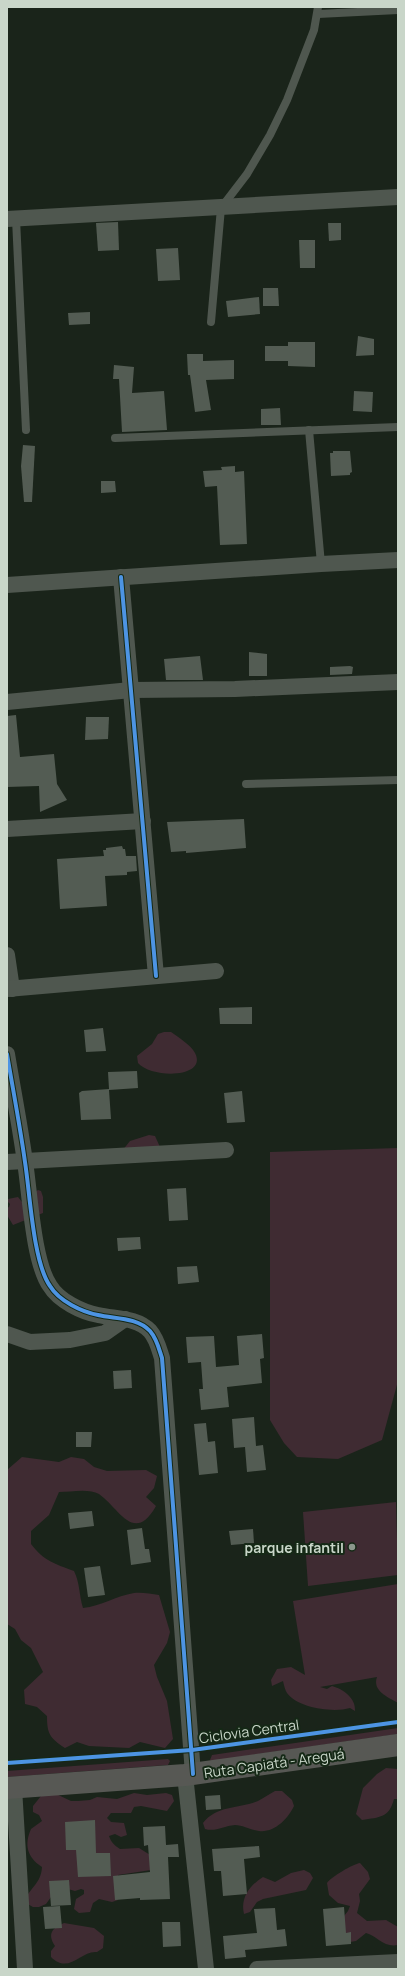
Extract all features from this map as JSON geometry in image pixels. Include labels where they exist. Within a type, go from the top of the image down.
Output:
[{"type":"main road","name":"Ruta Capiatá - Areguá","points":[[10,1788],[189,1774],[398,1745]]},
{"type":"street","points":[[11,219],[398,197]]},
{"type":"street","points":[[7,585],[398,560]]},
{"type":"street","points":[[121,577],[156,976]]},
{"type":"street","points":[[7,702],[132,690],[398,682]]},
{"type":"street","points":[[7,829],[143,821]]},
{"type":"street","points":[[7,955],[9,989],[216,971]]},
{"type":"street","points":[[7,1054],[25,1161],[39,1264],[50,1286],[63,1299],[80,1309],[97,1315],[125,1319],[138,1323],[149,1330],[156,1340],[162,1358],[189,1774],[206,1969]]},
{"type":"street","points":[[7,1162],[226,1150]]},
{"type":"street","points":[[7,1334],[30,1342],[70,1340],[105,1333],[125,1319]]},
{"type":"street","points":[[10,1788],[25,1969]]},
{"type":"street","points":[[257,1969],[398,1962]]},
{"type":"lane","points":[[211,322],[222,208],[247,174],[270,135],[298,72],[318,11],[398,10]]},
{"type":"lane","points":[[11,219],[26,430]]},
{"type":"lane","points":[[115,438],[398,427]]},
{"type":"lane","points":[[309,430],[321,564]]},
{"type":"lane","points":[[246,784],[398,780]]},
{"type":"shaded area","points":[[171,1032],[191,1047],[195,1053],[197,1061],[194,1067],[177,1073],[166,1073],[155,1072],[138,1063],[137,1056],[152,1044],[158,1034]]},
{"type":"shaded area","points":[[149,1135],[155,1136],[160,1147],[122,1151],[130,1141]]},
{"type":"shaded area","points":[[398,1148],[398,1381],[382,1440],[338,1459],[297,1457],[284,1443],[270,1420],[270,1152]]},
{"type":"shaded area","points":[[38,1190],[41,1191],[43,1197],[43,1213],[13,1225],[7,1215],[7,1208],[10,1204],[8,1199],[18,1197],[22,1202]]},
{"type":"shaded area","points":[[22,1457],[59,1462],[71,1457],[84,1459],[94,1467],[107,1471],[146,1470],[157,1476],[154,1488],[146,1497],[156,1506],[148,1517],[141,1523],[134,1523],[127,1520],[106,1500],[95,1492],[59,1492],[49,1515],[31,1531],[31,1544],[45,1558],[55,1564],[74,1571],[83,1608],[134,1593],[159,1595],[170,1632],[167,1643],[154,1665],[157,1677],[167,1701],[173,1739],[165,1748],[140,1742],[129,1748],[89,1746],[77,1742],[65,1748],[50,1735],[47,1716],[37,1707],[25,1704],[24,1690],[43,1672],[31,1648],[21,1640],[15,1629],[7,1624],[7,1470]]},
{"type":"shaded area","name":"parque infantil","points":[[396,1502],[398,1575],[308,1586],[303,1512]]},
{"type":"shaded area","points":[[398,1584],[398,1703],[379,1690],[376,1682],[377,1677],[320,1687],[327,1689],[332,1686],[340,1689],[351,1698],[355,1706],[355,1711],[350,1708],[335,1710],[307,1706],[292,1698],[287,1693],[283,1681],[272,1686],[271,1680],[277,1669],[291,1667],[305,1675],[293,1601]]},
{"type":"shaded area","points":[[398,1728],[398,1734],[210,1760],[212,1755]]},
{"type":"shaded area","points":[[168,1759],[170,1761],[168,1765],[7,1777],[7,1771]]},
{"type":"shaded area","points":[[386,1768],[398,1769],[398,1799],[394,1799],[389,1810],[383,1816],[362,1820],[356,1814],[363,1788],[377,1774]]},
{"type":"shaded area","points":[[275,1791],[282,1791],[292,1800],[294,1806],[288,1816],[280,1824],[270,1830],[259,1831],[235,1825],[209,1830],[205,1829],[203,1823],[215,1813],[229,1808],[251,1804]]},
{"type":"shaded area","points":[[54,1793],[71,1801],[90,1800],[97,1797],[117,1799],[134,1793],[147,1795],[166,1793],[172,1795],[174,1801],[167,1811],[141,1806],[134,1807],[131,1813],[111,1813],[107,1818],[111,1822],[124,1823],[127,1835],[121,1837],[115,1834],[109,1836],[116,1846],[120,1849],[139,1848],[155,1858],[151,1870],[118,1875],[121,1888],[118,1900],[112,1902],[99,1899],[93,1903],[90,1912],[79,1913],[74,1909],[76,1899],[84,1894],[84,1890],[81,1889],[75,1891],[68,1889],[51,1897],[46,1904],[39,1907],[33,1907],[24,1902],[40,1878],[42,1867],[30,1855],[27,1845],[31,1829],[42,1821],[39,1815],[33,1812],[33,1806],[41,1796]]},
{"type":"shaded area","points":[[360,1863],[368,1872],[370,1879],[359,1894],[360,1901],[357,1913],[367,1921],[386,1920],[398,1927],[398,1945],[389,1945],[366,1933],[356,1941],[350,1942],[340,1921],[350,1906],[338,1903],[329,1895],[327,1883],[342,1871]]},
{"type":"shaded area","points":[[304,1870],[310,1873],[313,1878],[306,1890],[263,1899],[257,1902],[250,1912],[244,1914],[243,1903],[247,1892],[258,1880],[263,1877],[275,1882],[291,1873]]},
{"type":"shaded area","points":[[64,1923],[94,1928],[104,1936],[103,1948],[97,1952],[86,1954],[69,1963],[64,1964],[57,1962],[51,1957],[51,1951],[55,1946],[51,1935],[56,1927]]},
{"type":"building","points":[[118,222],[119,250],[98,251],[96,223]]},
{"type":"building","points":[[328,223],[341,223],[341,240],[329,241]]},
{"type":"building","points":[[299,240],[315,240],[315,268],[300,268]]},
{"type":"building","points":[[178,248],[180,280],[158,281],[156,249]]},
{"type":"building","points":[[263,288],[278,288],[279,306],[263,306]]},
{"type":"building","points":[[259,297],[260,314],[228,317],[226,301]]},
{"type":"building","points":[[90,312],[90,324],[69,325],[68,313]]},
{"type":"building","points":[[358,336],[374,339],[374,355],[356,356]]},
{"type":"building","points":[[288,342],[315,342],[315,367],[288,366],[288,361],[265,361],[265,346],[288,346]]},
{"type":"building","points":[[187,354],[203,354],[203,361],[234,360],[234,379],[206,380],[211,410],[195,412],[190,375],[188,375]]},
{"type":"building","points":[[114,365],[134,367],[132,393],[164,391],[167,430],[122,432],[119,379],[113,379]]},
{"type":"building","points":[[354,391],[373,392],[372,412],[353,411]]},
{"type":"building","points":[[280,408],[281,425],[261,425],[261,409]]},
{"type":"building","points":[[23,445],[35,446],[32,502],[24,502],[21,466]]},
{"type":"building","points":[[333,451],[350,451],[352,472],[350,475],[331,476],[330,453],[333,453]]},
{"type":"building","points":[[235,466],[235,472],[244,471],[247,544],[220,545],[217,486],[205,487],[203,471],[222,470],[221,467]]},
{"type":"building","points":[[101,481],[115,481],[116,492],[101,493]]},
{"type":"building","points":[[249,652],[267,654],[267,676],[249,676]]},
{"type":"building","points":[[200,656],[203,680],[166,680],[164,659]]},
{"type":"building","points":[[330,667],[353,667],[352,674],[330,675]]},
{"type":"building","points":[[16,715],[20,757],[54,754],[57,784],[67,800],[40,812],[39,786],[7,787],[7,716]]},
{"type":"building","points":[[86,717],[109,717],[108,739],[85,740]]},
{"type":"building","points":[[244,819],[246,848],[186,853],[186,851],[171,852],[167,822]]},
{"type":"building","points":[[122,846],[123,849],[125,849],[126,856],[136,856],[137,871],[127,872],[127,875],[105,876],[107,906],[60,909],[57,859],[104,856],[103,850],[106,850],[106,848]]},
{"type":"building","points":[[252,1007],[252,1024],[220,1024],[219,1008]]},
{"type":"building","points":[[103,1028],[106,1051],[86,1052],[84,1030]]},
{"type":"building","points":[[137,1071],[138,1088],[109,1090],[111,1119],[81,1120],[79,1093],[82,1091],[109,1089],[108,1072]]},
{"type":"building","points":[[242,1091],[245,1122],[227,1123],[224,1093]]},
{"type":"building","points":[[186,1188],[188,1220],[169,1221],[167,1189]]},
{"type":"building","points":[[140,1237],[141,1249],[118,1251],[117,1238]]},
{"type":"building","points":[[197,1266],[199,1282],[178,1284],[177,1267]]},
{"type":"building","points":[[262,1334],[264,1358],[260,1359],[262,1383],[227,1387],[229,1407],[201,1410],[199,1389],[203,1389],[201,1362],[188,1363],[186,1337],[214,1336],[216,1367],[239,1365],[237,1336]]},
{"type":"building","points":[[131,1370],[132,1388],[114,1389],[113,1371]]},
{"type":"building","points":[[254,1417],[256,1446],[263,1445],[266,1470],[247,1472],[245,1447],[234,1448],[232,1419]]},
{"type":"building","points":[[206,1423],[208,1442],[215,1441],[218,1473],[199,1475],[194,1424]]},
{"type":"building","points":[[76,1432],[92,1432],[91,1447],[76,1447]]},
{"type":"building","points":[[92,1511],[94,1526],[70,1529],[68,1513]]},
{"type":"building","points":[[142,1528],[145,1549],[149,1549],[151,1562],[131,1565],[127,1530]]},
{"type":"building","points":[[253,1529],[254,1543],[231,1545],[229,1531]]},
{"type":"building","points":[[100,1566],[105,1595],[88,1597],[84,1568]]},
{"type":"building","points":[[220,1795],[221,1809],[206,1810],[205,1796]]},
{"type":"building","points":[[95,1820],[96,1853],[110,1853],[111,1876],[78,1877],[76,1850],[66,1850],[65,1822]]},
{"type":"building","points":[[165,1826],[166,1845],[178,1844],[179,1857],[168,1857],[170,1899],[140,1900],[140,1898],[115,1900],[113,1876],[150,1872],[148,1845],[144,1846],[143,1827]]},
{"type":"building","points":[[259,1846],[260,1857],[244,1859],[247,1894],[223,1896],[221,1871],[214,1871],[212,1849]]},
{"type":"building","points":[[69,1880],[71,1905],[51,1906],[49,1881]]},
{"type":"building","points":[[60,1906],[62,1928],[45,1929],[43,1907]]},
{"type":"building","points":[[344,1907],[346,1933],[351,1932],[351,1944],[326,1946],[323,1909]]},
{"type":"building","points":[[275,1908],[277,1930],[285,1929],[287,1946],[245,1950],[246,1957],[225,1959],[223,1936],[257,1933],[254,1909]]},
{"type":"building","points":[[162,1922],[180,1922],[181,1946],[163,1947]]},
{"type":"cycle path","points":[[121,577],[156,976]]},
{"type":"cycle path","points":[[7,1054],[23,1148],[33,1227],[44,1275],[54,1291],[71,1305],[92,1314],[126,1319],[145,1326],[158,1344],[162,1358],[193,1774]]},
{"type":"cycle path","name":"Ciclovia Central","points":[[7,1763],[192,1750],[398,1722]]},
{"type":"place","name":"parque infantil","points":[[352,1547]]}]
